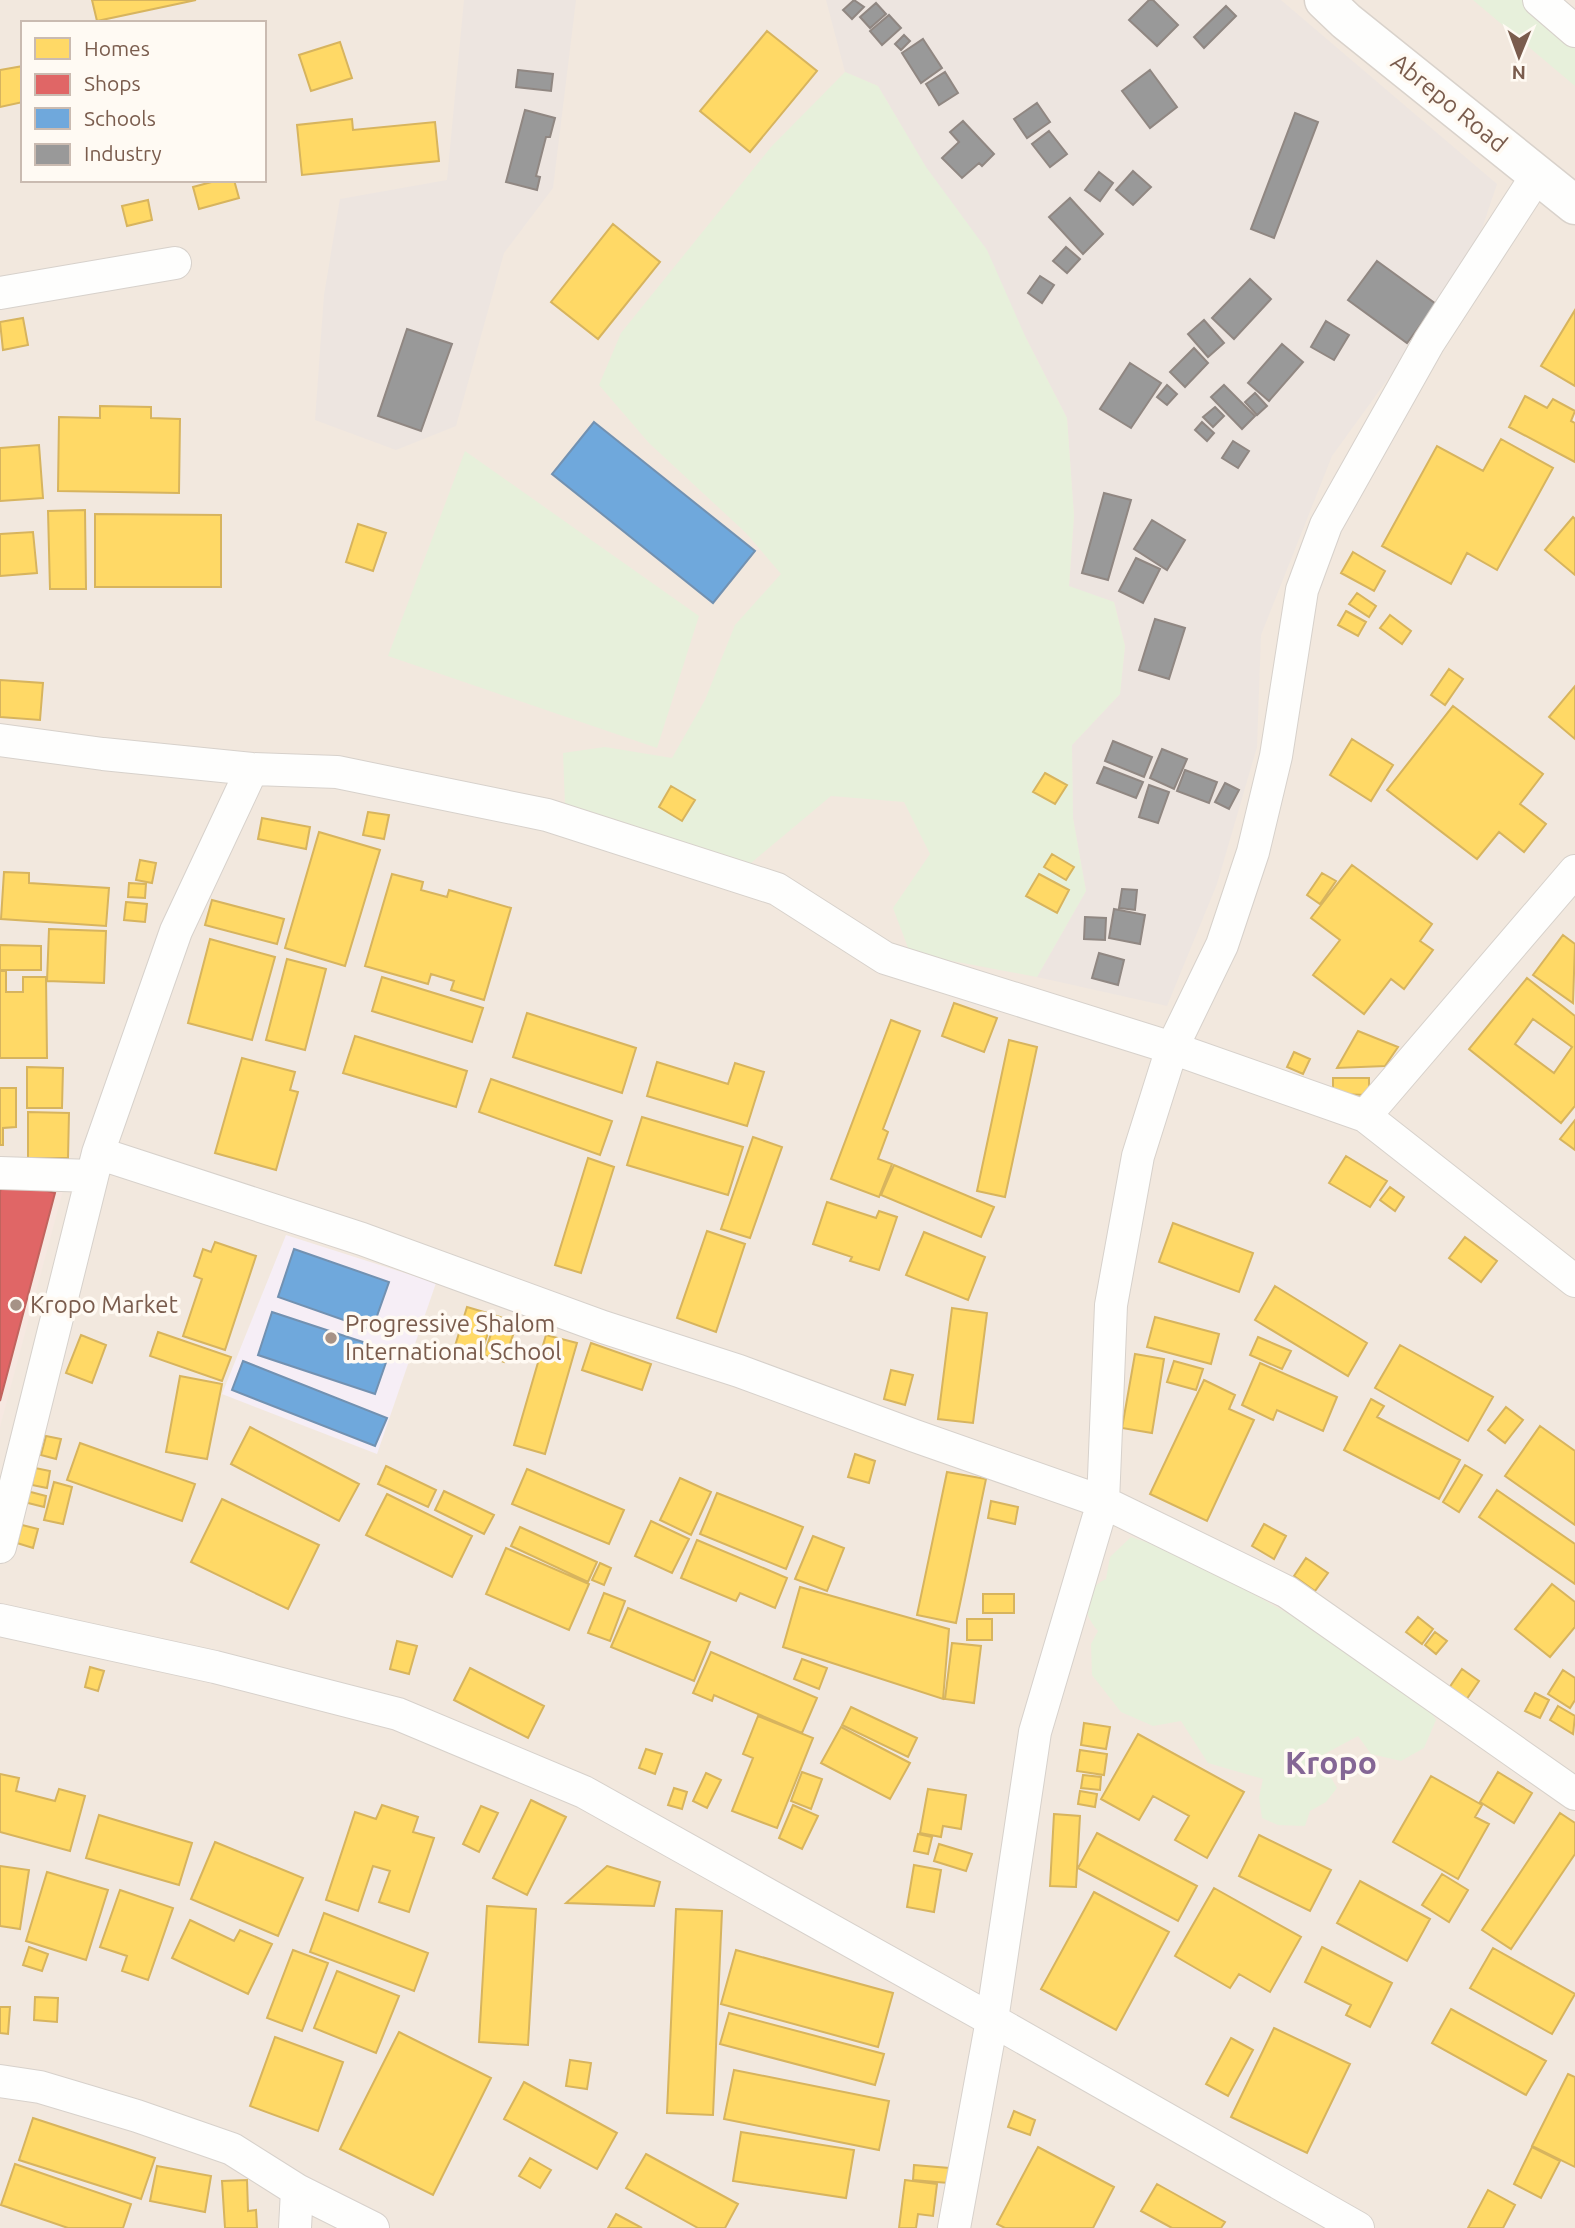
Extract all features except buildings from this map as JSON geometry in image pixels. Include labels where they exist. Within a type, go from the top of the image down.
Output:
[{"type":"main road","name":"Abrepo Road","points":[[1324,0],[1346,21],[1575,205]]},
{"type":"street","points":[[1539,0],[1575,31]]},
{"type":"street","points":[[954,2228],[992,2020],[1035,1732],[1103,1502],[1111,1305],[1138,1156],[1172,1048],[1223,945],[1253,852],[1276,756],[1302,590],[1325,525],[1429,342],[1538,174]]},
{"type":"street","points":[[0,293],[175,263]]},
{"type":"street","points":[[0,740],[103,754],[252,769],[337,772],[547,815],[777,888],[885,958],[1172,1048],[1364,1116],[1575,1281]]},
{"type":"street","points":[[0,1547],[95,1164],[176,931],[252,769]]},
{"type":"street","points":[[1364,1116],[1575,871]]},
{"type":"street","points":[[0,1173],[95,1164],[362,1239],[603,1327],[739,1371],[1103,1502],[1287,1592],[1575,1794]]},
{"type":"street","points":[[0,1619],[215,1667],[398,1714],[583,1792],[1358,2228]]},
{"type":"street","points":[[0,2081],[40,2087],[137,2116],[232,2149],[297,2190],[373,2228]]},
{"type":"street","points":[[295,2228],[297,2190]]},
{"type":"shaded area","points":[[0,0],[1575,0],[1575,2228],[0,2228]]},
{"type":"shaded area","points":[[464,0],[576,0],[553,188],[504,253],[456,426],[396,450],[315,420],[324,295],[340,199],[447,180]]},
{"type":"shaded area","points":[[826,0],[1281,0],[1497,184],[1469,267],[1332,456],[1261,635],[1257,747],[1217,884],[1167,1006],[1037,977],[1086,891],[1073,818],[1072,745],[1120,694],[1125,646],[1114,602],[1069,587],[1074,516],[1067,418],[1026,338],[878,86],[845,72]]},
{"type":"shaded area","name":"Kropo Market","points":[[0,1176],[65,1183],[0,1427]]},
{"type":"shaded area","name":"Progressive Shalom International School","points":[[286,1235],[436,1283],[377,1454],[222,1394]]},
{"type":"green space","points":[[1473,0],[1523,0],[1575,44],[1575,86]]},
{"type":"green space","points":[[845,72],[878,86],[926,167],[987,250],[1026,338],[1067,418],[1074,516],[1069,586],[1114,602],[1125,646],[1120,694],[1072,745],[1073,818],[1086,891],[1037,977],[910,953],[893,908],[930,854],[904,802],[831,796],[751,863],[650,845],[565,804],[563,753],[605,747],[672,758],[705,700],[735,625],[781,574],[746,533],[649,443],[599,385],[621,333],[771,147]]},
{"type":"green space","points":[[465,451],[699,616],[657,748],[388,656]]},
{"type":"green space","points":[[1131,1537],[1179,1553],[1318,1630],[1418,1691],[1436,1720],[1424,1748],[1401,1761],[1371,1754],[1358,1736],[1319,1757],[1337,1788],[1326,1802],[1310,1811],[1305,1826],[1278,1825],[1262,1818],[1259,1797],[1263,1779],[1208,1763],[1181,1721],[1153,1726],[1121,1712],[1092,1675],[1091,1644],[1098,1631],[1089,1617],[1086,1602],[1092,1590],[1106,1579],[1110,1557]]},
{"type":"place","name":"Kropo Market","points":[[16,1305]]},
{"type":"place","name":"Progressive Shalom International School","points":[[331,1338]]},
{"type":"district","name":"Kropo","points":[[1331,1763]]}]
